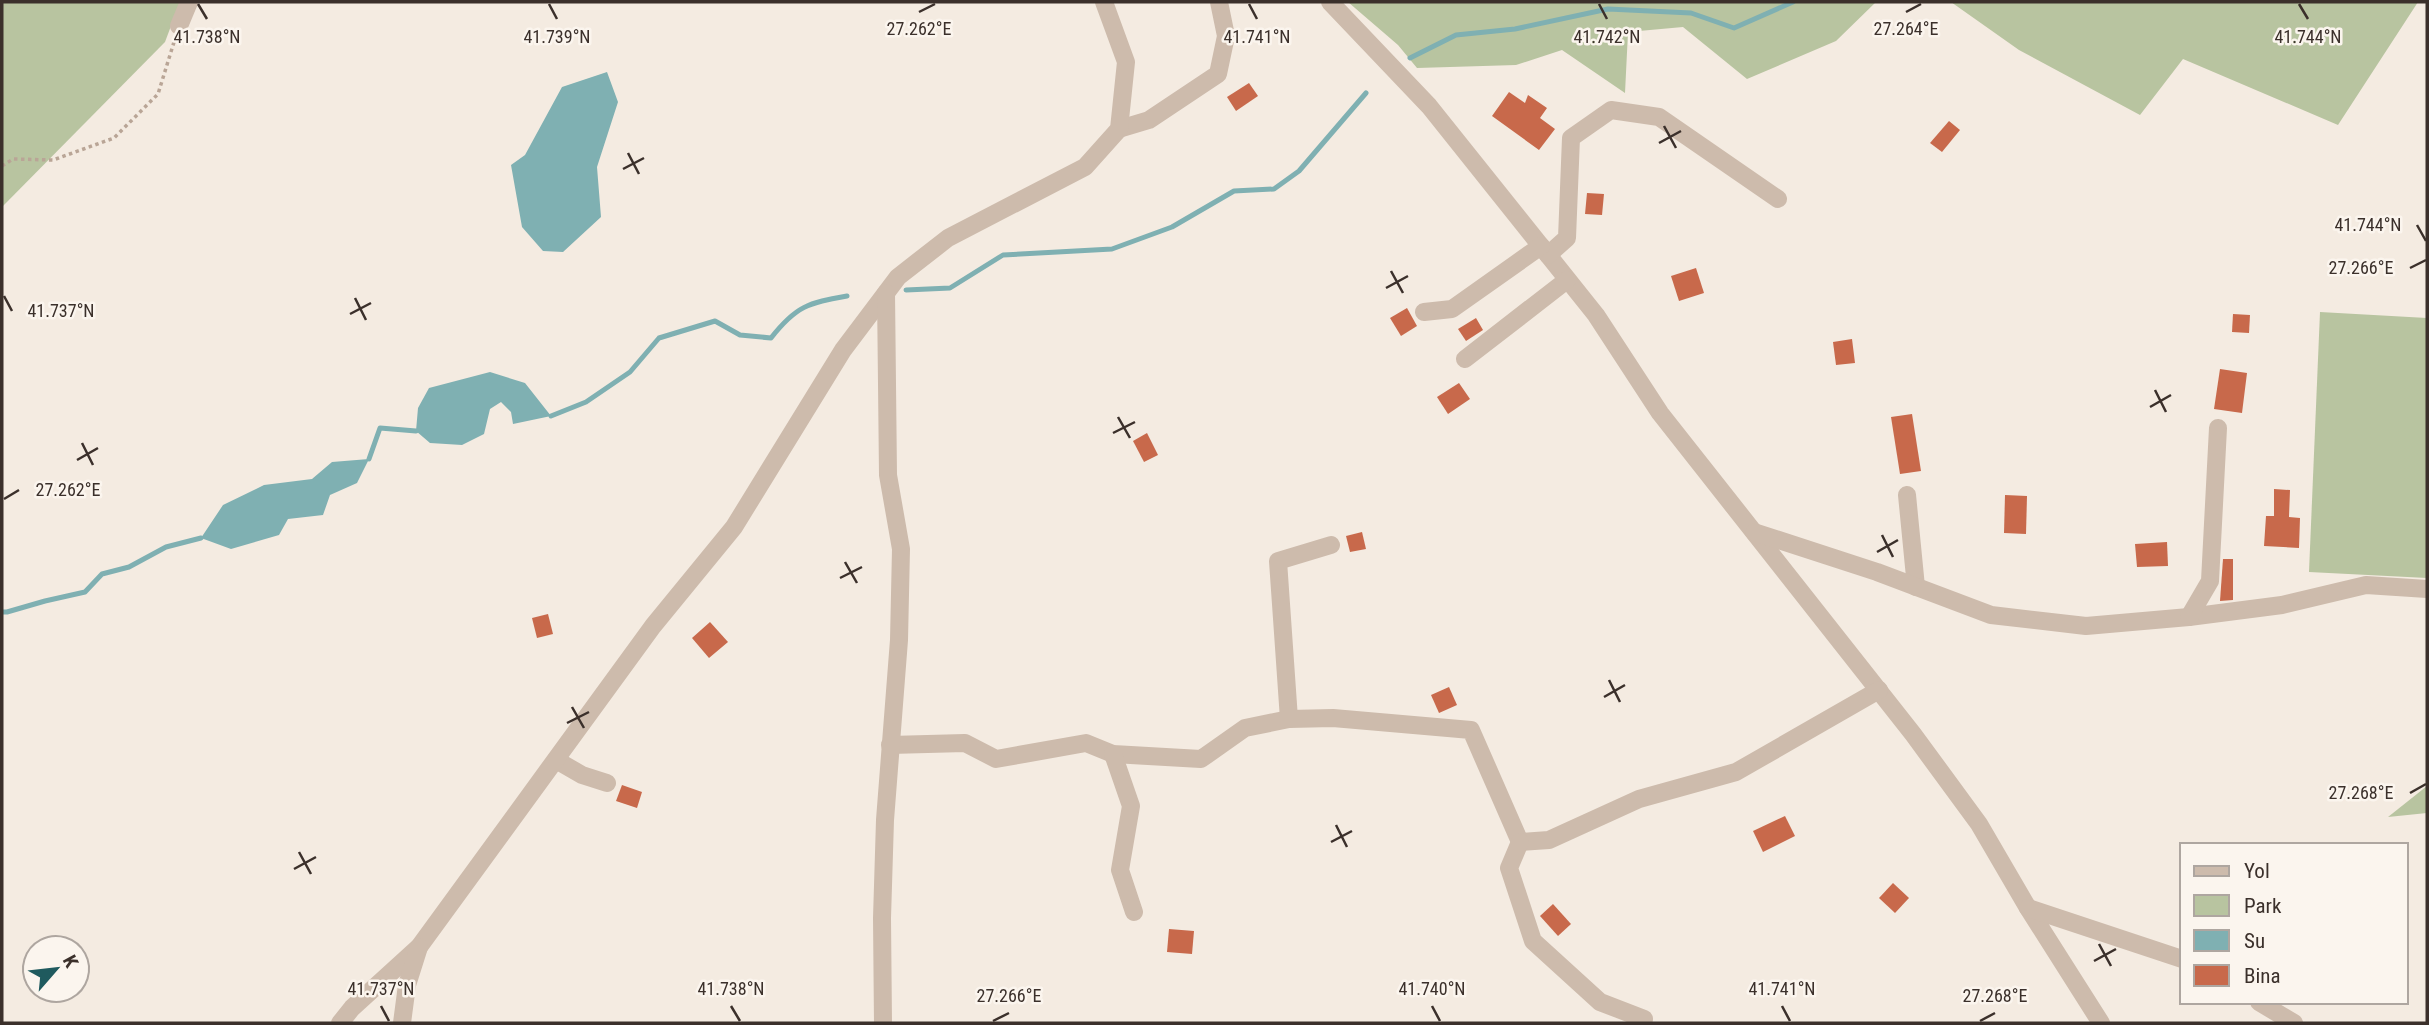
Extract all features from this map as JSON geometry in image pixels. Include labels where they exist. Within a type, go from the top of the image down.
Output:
[{"type":"street","points":[[179,26],[189,2]]},
{"type":"street","points":[[1104,2],[1126,62],[1119,129]]},
{"type":"street","points":[[340,1023],[352,1008],[419,947],[653,626],[734,527],[843,350],[898,277],[948,238],[1085,167],[1119,129],[1149,120],[1218,74],[1226,36],[1219,2]]},
{"type":"street","points":[[1330,2],[1429,106],[1596,315],[1660,414],[1879,690],[1979,824],[2028,908],[2101,1023]]},
{"type":"street","points":[[1424,312],[1452,310],[1567,238],[1571,138],[1611,110],[1659,117],[1777,199]]},
{"type":"street","points":[[1465,359],[1567,280]]},
{"type":"street","points":[[883,1023],[882,918],[890,745],[899,640],[901,549],[888,475],[886,293]]},
{"type":"street","points":[[2189,617],[2210,581],[2218,428]]},
{"type":"street","points":[[1907,495],[1916,587]]},
{"type":"street","points":[[1754,532],[1991,615],[2086,626],[2282,605],[2366,585],[2427,589]]},
{"type":"street","points":[[1289,719],[1278,561],[1331,545]]},
{"type":"street","points":[[1520,842],[1549,839],[1639,799],[1736,772],[1879,690]]},
{"type":"street","points":[[890,745],[965,743],[996,759],[1086,743],[1113,754],[1201,759],[1245,728],[1289,719],[1334,718],[1471,730],[1520,842],[1508,868],[1533,942],[1600,1002],[1643,1019]]},
{"type":"street","points":[[1113,754],[1131,806],[1120,870],[1134,912]]},
{"type":"street","points":[[556,760],[582,775],[607,783]]},
{"type":"street","points":[[2028,908],[2180,958]]},
{"type":"street","points":[[402,1023],[407,985],[419,947]]},
{"type":"street","points":[[2262,1004],[2294,1023]]},
{"type":"path","points":[[2,166],[13,159],[53,160],[114,138],[158,94],[179,26]]},
{"type":"green space","points":[[2,2],[180,2],[165,42],[2,207]]},
{"type":"green space","points":[[1348,2],[1876,2],[1836,41],[1747,79],[1683,27],[1628,32],[1625,93],[1562,50],[1516,65],[1417,68],[1398,45]]},
{"type":"green space","points":[[1951,2],[2418,2],[2338,125],[2183,59],[2140,115],[2019,50]]},
{"type":"green space","points":[[2320,312],[2427,318],[2427,578],[2309,572]]},
{"type":"green space","points":[[2427,786],[2427,813],[2388,817]]},
{"type":"water","points":[[607,72],[618,102],[597,167],[601,217],[563,252],[543,251],[522,227],[511,165],[525,155],[562,87]]},
{"type":"water","points":[[490,372],[525,383],[551,416],[513,424],[511,412],[501,402],[490,409],[484,434],[462,445],[430,443],[416,431],[418,408],[429,388]]},
{"type":"water","points":[[369,459],[357,483],[330,495],[323,515],[288,519],[279,535],[231,549],[201,538],[223,505],[264,485],[312,479],[332,462]]},
{"type":"building","points":[[1249,83],[1258,96],[1236,111],[1227,97]]},
{"type":"building","points":[[1509,92],[1525,103],[1528,95],[1547,108],[1540,118],[1555,129],[1539,150],[1492,116]]},
{"type":"building","points":[[1949,121],[1960,130],[1942,152],[1930,143]]},
{"type":"building","points":[[1587,193],[1604,194],[1602,215],[1585,214]]},
{"type":"building","points":[[1696,268],[1704,293],[1679,301],[1671,276]]},
{"type":"building","points":[[1407,308],[1417,326],[1401,336],[1390,318]]},
{"type":"building","points":[[2233,314],[2250,315],[2249,333],[2232,332]]},
{"type":"building","points":[[1476,318],[1483,330],[1466,341],[1458,329]]},
{"type":"building","points":[[1852,339],[1855,363],[1836,365],[1833,342]]},
{"type":"building","points":[[2220,369],[2247,373],[2242,413],[2214,409]]},
{"type":"building","points":[[1459,383],[1470,399],[1448,414],[1437,397]]},
{"type":"building","points":[[1912,414],[1921,471],[1900,474],[1891,417]]},
{"type":"building","points":[[1147,433],[1158,455],[1144,462],[1133,441]]},
{"type":"building","points":[[2274,489],[2290,490],[2289,517],[2300,518],[2299,548],[2264,546],[2266,516],[2274,516]]},
{"type":"building","points":[[2005,495],[2027,496],[2026,534],[2004,533]]},
{"type":"building","points":[[1362,532],[1366,549],[1350,552],[1346,536]]},
{"type":"building","points":[[2167,542],[2168,566],[2137,567],[2135,544]]},
{"type":"building","points":[[2223,559],[2233,559],[2233,600],[2220,601]]},
{"type":"building","points":[[548,614],[553,634],[537,638],[532,618]]},
{"type":"building","points":[[710,622],[728,642],[709,658],[692,638]]},
{"type":"building","points":[[1449,687],[1457,705],[1439,713],[1431,695]]},
{"type":"building","points":[[622,785],[642,792],[637,808],[616,801]]},
{"type":"building","points":[[1785,816],[1795,836],[1763,852],[1753,831]]},
{"type":"building","points":[[1893,883],[1909,898],[1895,913],[1879,898]]},
{"type":"building","points":[[1553,904],[1571,924],[1558,936],[1540,916]]},
{"type":"building","points":[[1169,929],[1194,931],[1192,954],[1167,952]]},
{"type":"waterway","points":[[1410,58],[1456,35],[1515,29],[1608,9],[1691,13],[1734,28],[1793,2]]},
{"type":"waterway","points":[[906,290],[950,288],[1003,255],[1112,249],[1172,227],[1234,191],[1274,189],[1299,171],[1366,93]]},
{"type":"waterway","points":[[551,416],[586,402],[630,372],[659,338],[715,321],[740,335],[771,338],[796,312],[812,304],[847,296]]},
{"type":"waterway","points":[[369,459],[380,428],[416,431]]},
{"type":"waterway","points":[[2,612],[85,592],[102,574],[129,567],[166,547],[201,538]]}]
